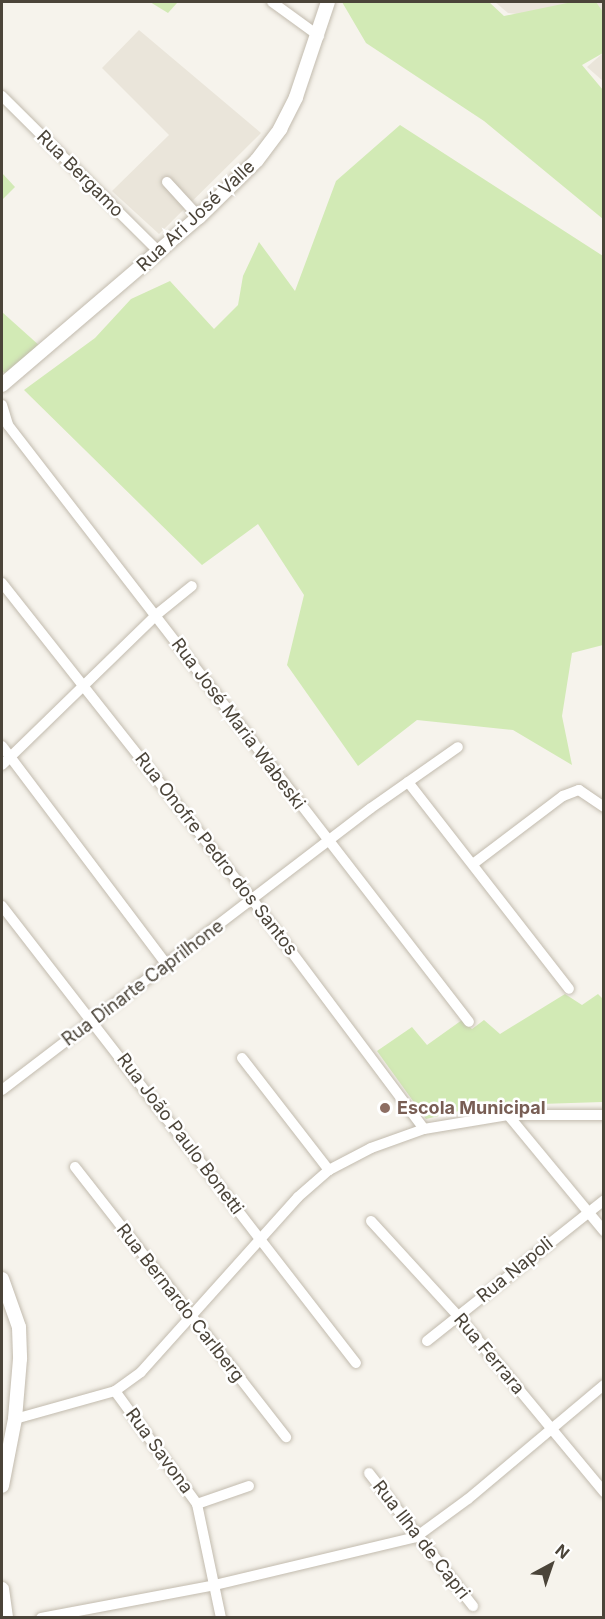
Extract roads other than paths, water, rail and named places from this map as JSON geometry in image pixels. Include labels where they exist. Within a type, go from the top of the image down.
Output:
[{"type":"street","points":[[272,2],[319,36]]},
{"type":"street","name":"Rua Ari José Valle","points":[[2,385],[199,218],[257,160],[280,129],[319,36],[328,2]]},
{"type":"street","name":"Rua Bergamo","points":[[2,96],[159,252]]},
{"type":"street","points":[[167,182],[199,218]]},
{"type":"street","points":[[2,385],[2,395]]},
{"type":"street","name":"Rua José Maria Wabeski","points":[[2,405],[5,424],[156,615],[469,1022]]},
{"type":"street","name":"Rua Onofre Pedro dos Santos","points":[[2,583],[252,898],[424,1130]]},
{"type":"street","points":[[2,765],[156,615],[192,586]]},
{"type":"street","points":[[2,746],[168,966]]},
{"type":"street","name":"Rua Dinarte Caprilhone","points":[[2,1088],[168,966],[252,898],[328,841],[458,747]]},
{"type":"street","points":[[408,782],[569,989]]},
{"type":"street","points":[[473,864],[563,796],[579,790],[603,807]]},
{"type":"street","name":"Rua João Paulo Bonetti","points":[[2,906],[356,1363]]},
{"type":"street","points":[[242,1058],[329,1170]]},
{"type":"street","points":[[508,1114],[603,1231]]},
{"type":"street","points":[[15,1419],[115,1391],[161,1353],[258,1238],[329,1170],[371,1148],[424,1130],[508,1114],[603,1115]]},
{"type":"street","name":"Rua Bernardo Carlberg","points":[[75,1167],[286,1437]]},
{"type":"street","name":"Rua Napoli","points":[[427,1341],[603,1200]]},
{"type":"street","name":"Rua Ferrara","points":[[371,1221],[458,1316],[603,1492]]},
{"type":"street","points":[[2,1279],[19,1327],[15,1419],[2,1486]]},
{"type":"street","points":[[41,1617],[215,1585],[416,1537],[468,1499],[550,1427],[603,1385]]},
{"type":"street","name":"Rua Savona","points":[[115,1391],[196,1504],[221,1617]]},
{"type":"street","name":"Rua Ilha de Capri","points":[[369,1473],[416,1537],[473,1606]]},
{"type":"street","points":[[196,1504],[249,1486]]},
{"type":"street","points":[[2,1589],[6,1617]]},
{"type":"place","name":"Escola Municipal","points":[[385,1108]]}]
